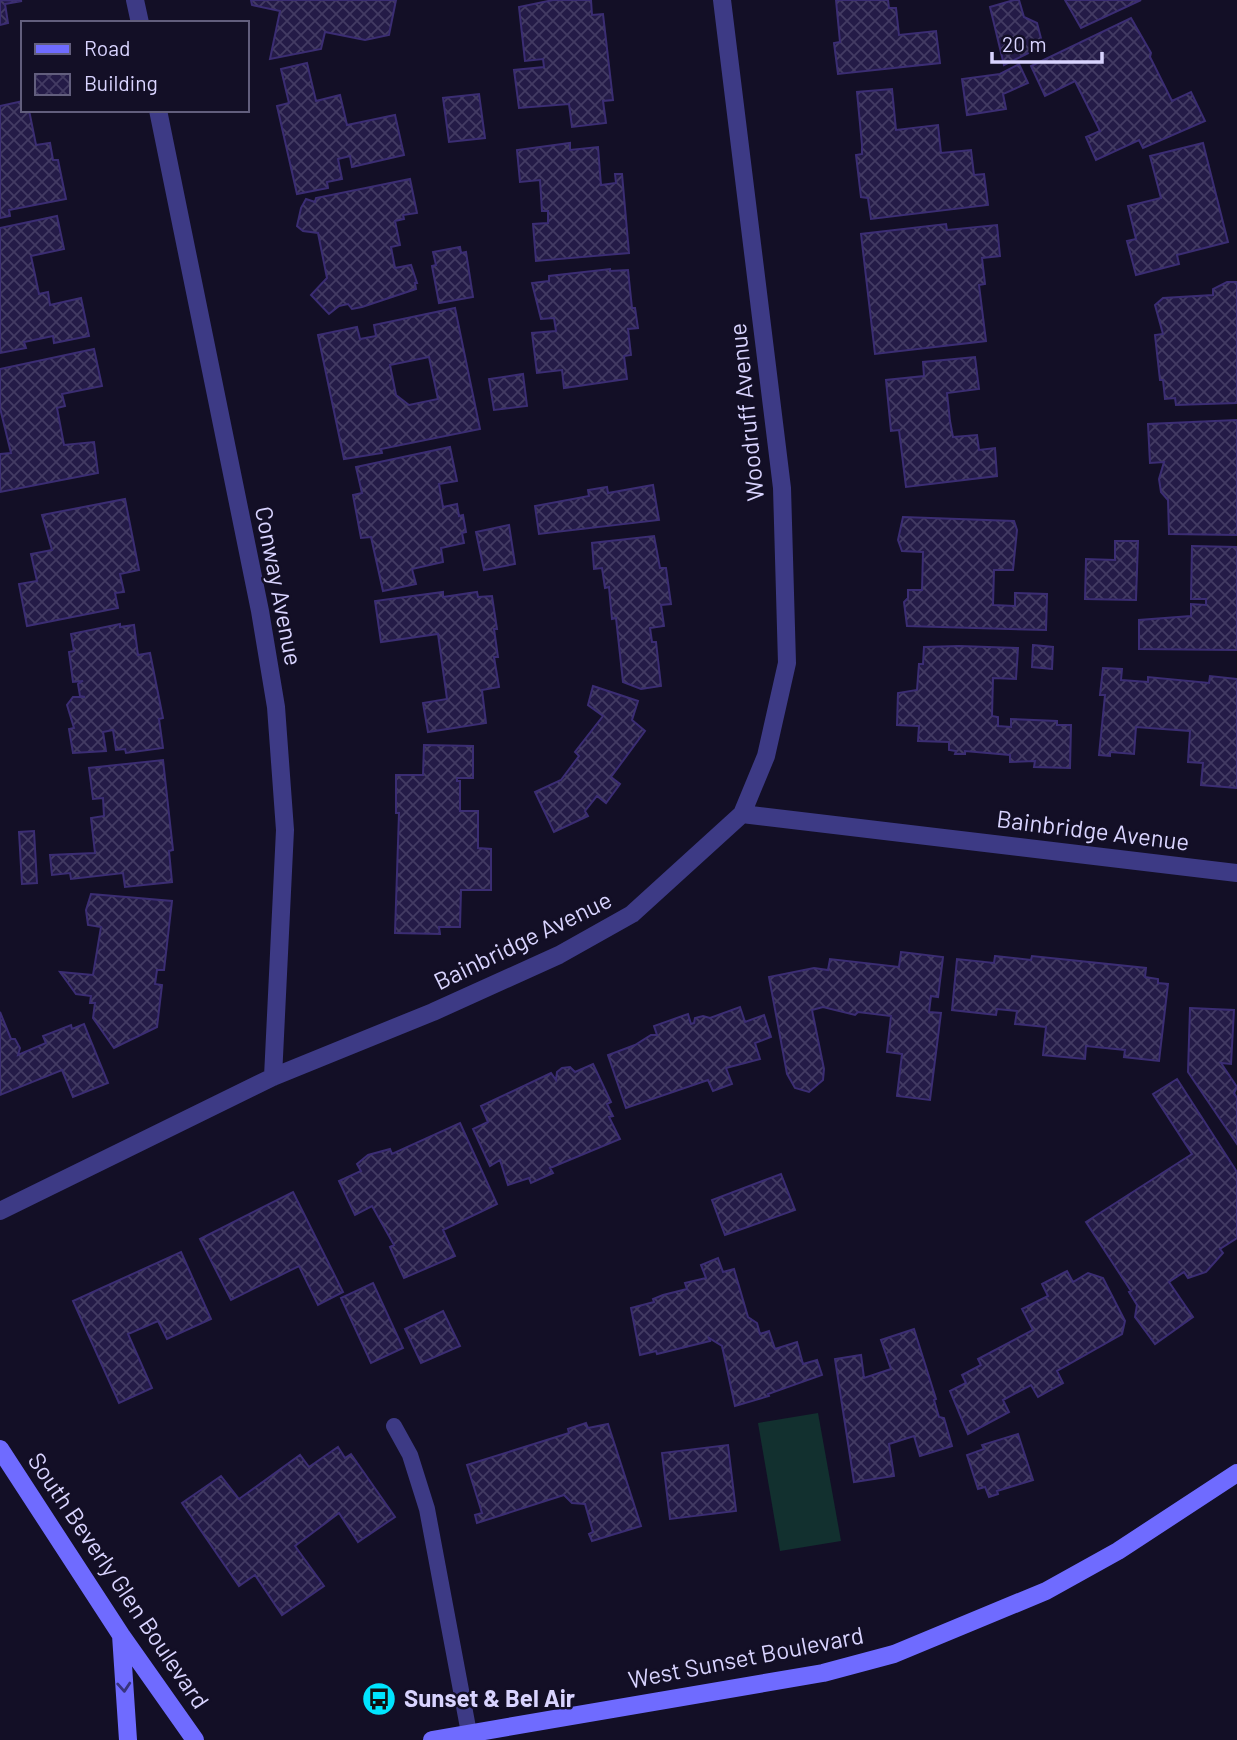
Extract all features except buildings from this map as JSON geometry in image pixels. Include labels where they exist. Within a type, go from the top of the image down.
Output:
[{"type":"main road","name":"South Beverly Glen Boulevard","points":[[0,1449],[121,1635],[195,1740]]},
{"type":"main road","name":"West Sunset Boulevard","points":[[432,1740],[823,1673],[894,1654],[1046,1591],[1118,1551],[1237,1474]]},
{"type":"main road","points":[[121,1635],[128,1740]]},
{"type":"street","points":[[135,0],[140,21]]},
{"type":"street","name":"Woodruff Avenue","points":[[722,0],[782,488],[787,663],[766,756],[742,814]]},
{"type":"street","name":"Conway Avenue","points":[[158,112],[260,611],[276,707],[285,830],[273,1077]]},
{"type":"street","name":"Bainbridge Avenue","points":[[0,1211],[273,1077],[433,1012],[559,955],[632,914],[742,814],[1237,873]]},
{"type":"lane","points":[[394,1426],[410,1455],[427,1509],[470,1732]]},
{"type":"green space","points":[[818,1413],[841,1541],[780,1551],[758,1423]]},
{"type":"place","name":"Sunset & Bel Air","points":[[379,1699]]}]
